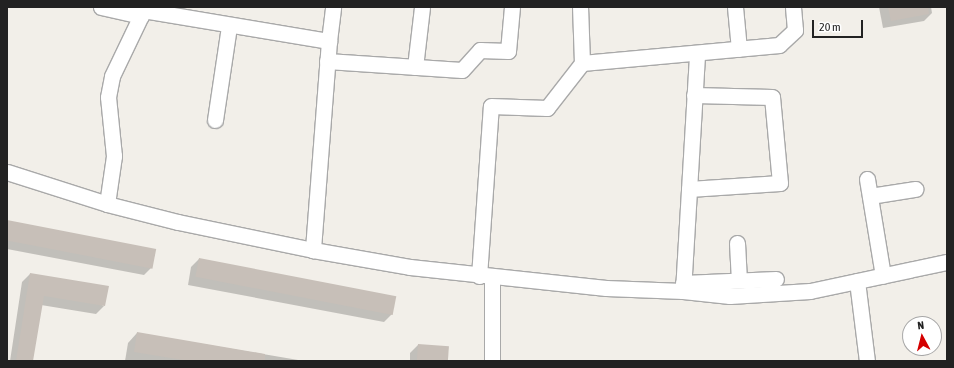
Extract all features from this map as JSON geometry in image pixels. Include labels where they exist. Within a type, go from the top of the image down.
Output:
[{"type":"street","points":[[101,7],[143,11],[329,41]]},
{"type":"street","points":[[313,250],[333,7]]},
{"type":"street","points":[[415,67],[422,7]]},
{"type":"street","points":[[328,61],[462,70],[480,50],[508,51],[512,7]]},
{"type":"street","points":[[492,361],[486,276],[491,106],[547,108],[582,63],[580,7]]},
{"type":"street","points":[[735,7],[739,49]]},
{"type":"street","points":[[582,63],[779,45],[795,30],[793,7]]},
{"type":"street","points":[[107,204],[114,156],[108,97],[112,76],[143,11]]},
{"type":"street","points":[[215,120],[229,26]]},
{"type":"street","points":[[683,287],[697,53]]},
{"type":"street","points":[[689,189],[780,183],[772,97],[694,95]]},
{"type":"street","points":[[7,172],[107,204],[178,222],[313,250],[410,267],[606,288],[683,287],[739,280],[776,279]]},
{"type":"street","points":[[867,179],[882,276]]},
{"type":"street","points":[[870,196],[915,189]]},
{"type":"street","points":[[737,243],[739,280]]},
{"type":"street","points":[[683,287],[730,296],[810,292],[857,280],[947,262]]},
{"type":"street","points":[[857,280],[867,361]]},
{"type":"building","points":[[888,7],[928,7],[929,14],[891,21]]},
{"type":"building","points":[[7,220],[156,249],[152,269],[7,240]]},
{"type":"building","points":[[199,258],[396,296],[393,315],[195,277]]},
{"type":"building","points":[[30,273],[109,286],[105,306],[44,296],[33,361],[16,361]]},
{"type":"building","points":[[137,332],[265,354],[265,361],[189,361],[134,352]]},
{"type":"building","points":[[418,344],[449,346],[448,361],[417,361]]}]
